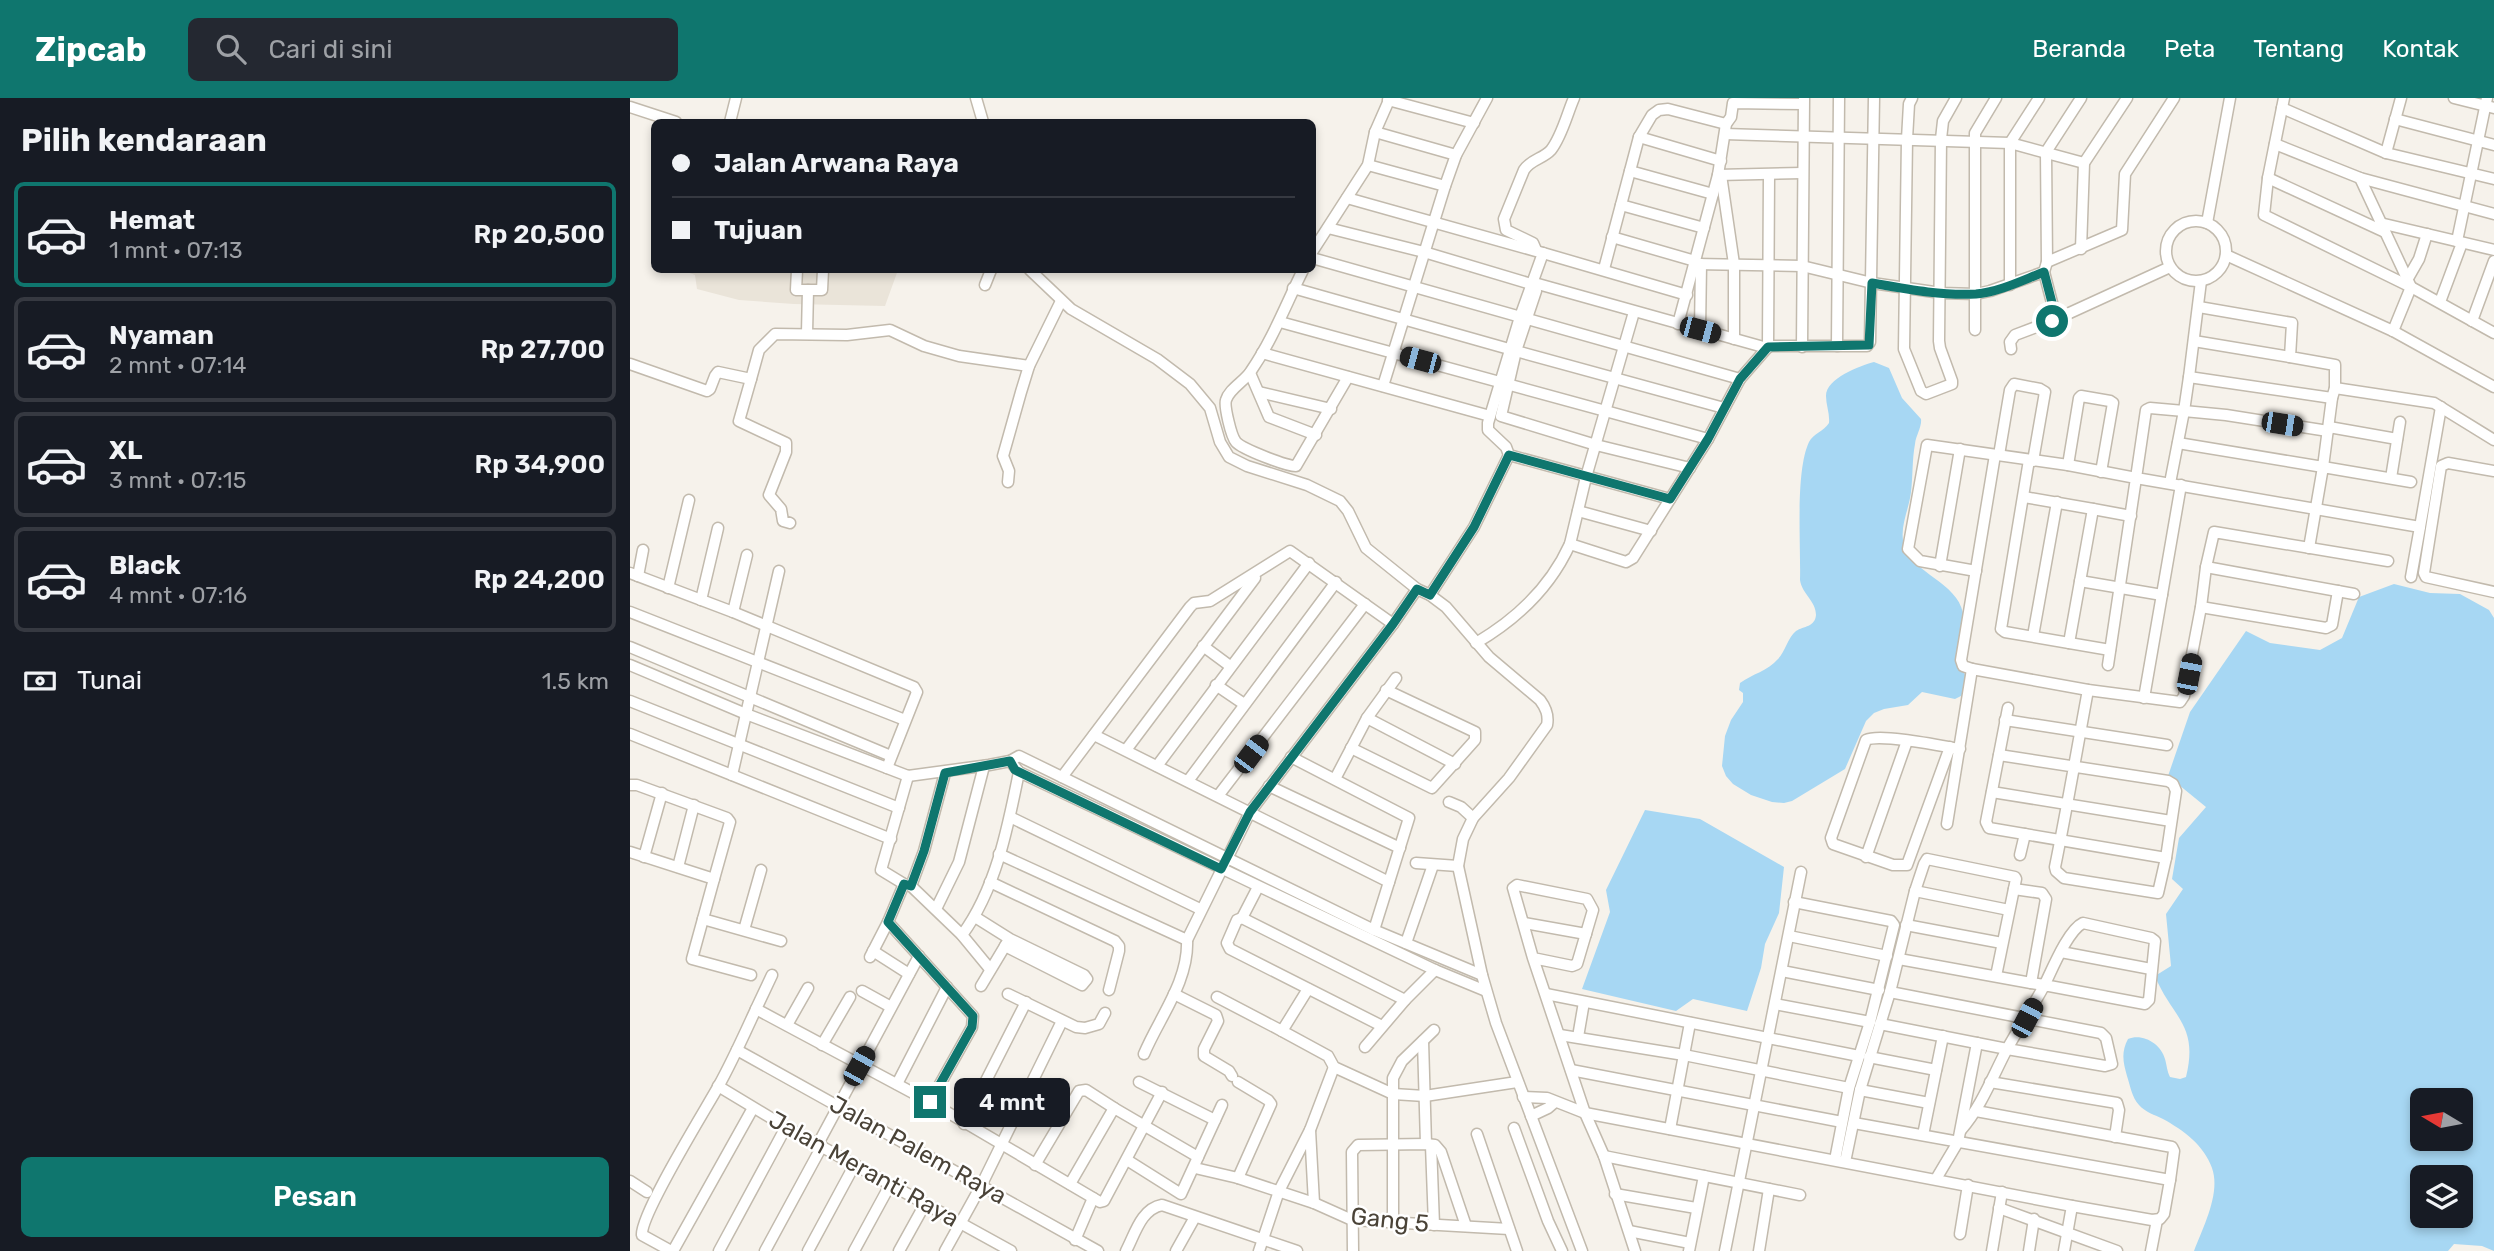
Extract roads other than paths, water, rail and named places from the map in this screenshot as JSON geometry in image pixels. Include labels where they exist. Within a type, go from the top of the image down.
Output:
[{"type":"street","points":[[731,119],[736,98]]},
{"type":"street","points":[[976,98],[982,119]]},
{"type":"street","points":[[1383,386],[1456,155],[1487,98]]},
{"type":"street","points":[[1543,252],[1533,243],[1506,230],[1504,219],[1524,170],[1554,145],[1574,98]]},
{"type":"street","points":[[1722,98],[1733,104],[1803,101],[1802,347]]},
{"type":"street","points":[[1837,346],[1839,98]]},
{"type":"street","points":[[1328,228],[1424,252],[1768,348],[1867,346],[1870,342],[1872,283],[1874,98]]},
{"type":"street","points":[[1912,98],[1909,104],[1907,139],[1903,349],[1924,394],[1952,384],[1940,348],[1941,139],[1943,121],[1956,98]]},
{"type":"street","points":[[1975,330],[1975,141],[1978,124],[1996,98]]},
{"type":"street","points":[[2010,285],[2010,143],[2039,98]]},
{"type":"street","points":[[2056,318],[2045,267],[2046,152],[2081,98]]},
{"type":"street","points":[[2081,249],[2084,163],[2127,98]]},
{"type":"street","points":[[1612,237],[1697,263],[1802,266],[1906,289],[1976,294],[2010,285],[2122,230],[2125,174],[2174,98]]},
{"type":"street","points":[[2207,223],[2230,98]]},
{"type":"street","points":[[2386,153],[2401,98]]},
{"type":"street","points":[[2440,302],[2460,242],[2464,207],[2488,104],[2454,98]]},
{"type":"street","points":[[1316,246],[1368,165],[1375,132],[1389,99],[1474,123]]},
{"type":"street","points":[[2494,178],[2386,153],[2283,103],[2263,211],[2267,217],[2409,284],[2494,333]]},
{"type":"street","points":[[1678,324],[1697,263],[1719,175],[1733,104]]},
{"type":"street","points":[[630,107],[667,119]]},
{"type":"street","points":[[1604,269],[1639,137],[1652,115],[1662,110],[1726,129],[1803,137],[2010,143],[2084,163]]},
{"type":"street","points":[[2395,119],[2494,145]]},
{"type":"street","points":[[1375,132],[1456,155]]},
{"type":"street","points":[[1639,137],[1721,160]]},
{"type":"street","points":[[2275,144],[2360,178],[2494,214]]},
{"type":"street","points":[[1368,165],[1445,186]]},
{"type":"street","points":[[1630,171],[1713,194]]},
{"type":"street","points":[[1719,175],[1802,173]]},
{"type":"street","points":[[1719,175],[1734,264],[1734,339]]},
{"type":"street","points":[[1570,544],[1626,562],[1633,558],[1708,439],[1740,379],[1768,348],[1769,175]]},
{"type":"street","points":[[2268,178],[2382,227],[2427,234],[2494,250]]},
{"type":"street","points":[[2360,178],[2409,284]]},
{"type":"street","points":[[1347,198],[1604,269],[1686,295]]},
{"type":"street","points":[[1621,205],[1704,228]]},
{"type":"street","points":[[2186,223],[2207,223],[2222,236],[2225,255],[2217,272],[2201,281],[2189,281],[2178,276],[2170,267],[2166,257],[2169,236],[2176,228],[2186,223]]},
{"type":"street","points":[[2393,331],[2427,234]]},
{"type":"street","points":[[1430,595],[1474,527],[1509,455],[1507,447],[1488,430],[1490,416],[1535,284],[1543,252]]},
{"type":"street","points":[[2225,255],[2393,331],[2494,387]]},
{"type":"street","points":[[1316,259],[1740,379]]},
{"type":"street","points":[[2472,321],[2494,261]]},
{"type":"street","points":[[1697,263],[1700,330]]},
{"type":"street","points":[[2011,349],[2010,342],[2015,335],[2170,267]]},
{"type":"street","points":[[797,273],[796,289],[808,290],[822,290],[823,273]]},
{"type":"street","points":[[985,285],[991,273]]},
{"type":"street","points":[[1033,273],[1061,301],[1157,359],[1191,384],[1205,400],[1223,448],[1238,463],[1307,485],[1340,501],[1348,511],[1366,548],[1417,589],[1446,607],[1502,670],[1541,700],[1548,722],[1509,778],[1473,818],[1463,839],[1458,866],[1486,991],[1517,1082],[1582,1251]]},
{"type":"street","points":[[1231,433],[1226,401],[1250,373],[1280,322],[1301,273]]},
{"type":"street","points":[[2170,483],[2184,411],[2201,281]]},
{"type":"street","points":[[1293,288],[1724,408]]},
{"type":"street","points":[[807,333],[808,290]]},
{"type":"street","points":[[1008,482],[1009,471],[1003,456],[1029,366],[1061,301]]},
{"type":"street","points":[[2199,307],[2292,323],[2290,357]]},
{"type":"street","points":[[1476,643],[1520,613],[1561,563],[1570,544],[1586,477],[1634,312]]},
{"type":"street","points":[[1280,322],[1708,439]]},
{"type":"street","points":[[790,523],[783,521],[781,509],[769,495],[786,452],[786,443],[739,421],[759,350],[769,338],[779,333],[835,335],[892,330],[924,346],[959,356],[1029,366]]},
{"type":"street","points":[[2194,341],[2335,365],[2329,429],[2309,548]]},
{"type":"street","points":[[1262,352],[1490,416]]},
{"type":"street","points":[[630,364],[705,391],[710,389],[717,372],[751,379]]},
{"type":"street","points":[[1250,373],[1269,417],[1316,435]]},
{"type":"street","points":[[1215,421],[1231,433],[1239,444],[1293,467],[1299,464],[1348,377]]},
{"type":"street","points":[[2189,377],[2431,402],[2494,440]]},
{"type":"street","points":[[1503,382],[1500,413],[1502,417],[1596,445],[1690,468]]},
{"type":"street","points":[[2110,650],[2005,632],[2000,627],[2045,392],[2014,384],[2010,390],[1976,571],[1961,660],[1963,666],[2088,690],[2177,702],[2183,699],[2213,533],[2216,531],[2388,561]]},
{"type":"street","points":[[1259,392],[1331,409]]},
{"type":"street","points":[[2068,465],[2079,398],[2081,396],[2110,401],[2113,403],[2101,472]]},
{"type":"street","points":[[2411,578],[2441,407]]},
{"type":"street","points":[[2108,665],[2146,410],[2150,408],[2226,415],[2397,439]]},
{"type":"street","points":[[2390,478],[2400,422]]},
{"type":"street","points":[[2178,443],[2411,482]]},
{"type":"street","points":[[1976,571],[1920,562],[1909,549],[1926,447],[1929,444],[2068,465],[2420,527]]},
{"type":"street","points":[[1940,566],[1960,449]]},
{"type":"street","points":[[1509,455],[1670,499]]},
{"type":"street","points":[[2494,471],[2448,463],[2441,466],[2424,573],[2426,577],[2494,592]]},
{"type":"street","points":[[2144,698],[2182,485]]},
{"type":"street","points":[[2024,497],[2131,516]]},
{"type":"street","points":[[668,588],[688,500]]},
{"type":"street","points":[[2033,636],[2057,502]]},
{"type":"street","points":[[2069,643],[2093,509]]},
{"type":"street","points":[[1578,511],[1651,531]]},
{"type":"street","points":[[701,600],[718,528]]},
{"type":"street","points":[[642,550],[634,575],[733,612],[914,687],[917,692],[887,768]]},
{"type":"street","points":[[1062,778],[1194,603],[1210,601],[1290,551],[1393,624]]},
{"type":"street","points":[[733,612],[747,555]]},
{"type":"street","points":[[1157,766],[1309,563]]},
{"type":"street","points":[[2206,567],[2354,594]]},
{"type":"street","points":[[732,775],[779,571]]},
{"type":"street","points":[[1126,750],[1259,572]]},
{"type":"street","points":[[2080,581],[2162,595]]},
{"type":"street","points":[[1188,781],[1336,582]]},
{"type":"street","points":[[1144,1054],[1156,1025],[1174,994],[1185,964],[1186,940],[1250,812],[1417,589]]},
{"type":"street","points":[[2201,607],[2326,628],[2332,625],[2338,591]]},
{"type":"street","points":[[1218,796],[1365,604]]},
{"type":"street","points":[[630,612],[905,720]]},
{"type":"street","points":[[1203,646],[1230,666]]},
{"type":"street","points":[[630,647],[891,756]]},
{"type":"street","points":[[630,665],[908,776],[984,766],[1010,761],[1019,756],[1374,930],[1482,975]]},
{"type":"street","points":[[1947,824],[1955,748],[1972,668]]},
{"type":"street","points":[[1335,779],[1367,718],[1395,678]]},
{"type":"street","points":[[1216,685],[1244,704]]},
{"type":"street","points":[[1351,748],[1433,788],[1475,740],[1475,732],[1386,690]]},
{"type":"street","points":[[1999,755],[2073,767],[2171,783],[2176,791],[2158,893],[2060,876],[2055,867],[2061,840],[2073,767],[2088,690]]},
{"type":"street","points":[[630,701],[899,808]]},
{"type":"street","points":[[2008,708],[1987,826],[1994,830],[2166,858]]},
{"type":"street","points":[[1367,718],[1455,764]]},
{"type":"street","points":[[2005,720],[2167,745]]},
{"type":"street","points":[[630,734],[891,839]]},
{"type":"street","points":[[1094,735],[1389,882]]},
{"type":"street","points":[[1876,737],[1955,748],[1907,865],[1899,867],[1866,857],[1836,846],[1831,840],[1866,740],[1876,737]]},
{"type":"street","points":[[1866,857],[1907,741]]},
{"type":"street","points":[[1291,757],[1408,816],[1409,820],[1374,930]]},
{"type":"street","points":[[1010,761],[1019,772],[1258,887],[1486,991]]},
{"type":"street","points":[[936,909],[959,862],[984,766]]},
{"type":"street","points":[[962,935],[975,918],[990,882],[1010,817],[1019,772]]},
{"type":"street","points":[[909,974],[871,954],[924,851],[945,773]]},
{"type":"street","points":[[908,776],[881,870],[907,885],[936,909],[990,969]]},
{"type":"street","points":[[630,785],[662,793],[727,818],[730,822],[692,959],[751,975]]},
{"type":"street","points":[[1269,786],[1400,848]]},
{"type":"street","points":[[1992,792],[2171,821]]},
{"type":"street","points":[[644,857],[662,793]]},
{"type":"street","points":[[1449,802],[1461,807],[1473,818]]},
{"type":"street","points":[[678,867],[694,805]]},
{"type":"street","points":[[1010,817],[1200,909]]},
{"type":"street","points":[[2020,855],[2025,834]]},
{"type":"street","points":[[630,852],[714,879]]},
{"type":"street","points":[[999,854],[1186,940]]},
{"type":"street","points":[[1840,1161],[1842,1122],[1875,1023],[1891,992],[1915,891],[1924,864],[1929,859],[2014,876],[2016,879],[1996,976]]},
{"type":"street","points":[[1416,863],[1458,866]]},
{"type":"street","points":[[1406,943],[1433,864]]},
{"type":"street","points":[[744,930],[761,870]]},
{"type":"street","points":[[1725,1251],[1801,872]]},
{"type":"street","points":[[990,882],[1115,941],[1119,951],[1109,990]]},
{"type":"street","points":[[1533,958],[1575,966],[1578,963],[1593,910],[1587,899],[1516,885],[1513,888],[1533,958],[1585,1113],[1604,1156],[1635,1251]]},
{"type":"street","points":[[1258,887],[1242,918],[1236,922],[1227,943],[1228,947],[1382,1026]]},
{"type":"street","points":[[2014,889],[2042,894],[2046,899],[2031,983]]},
{"type":"street","points":[[1915,891],[2009,910]]},
{"type":"street","points":[[1794,902],[1892,922],[1894,926],[1879,990],[1875,1023]]},
{"type":"street","points":[[975,918],[1008,942],[1084,984],[1087,978],[1084,975],[1008,942]]},
{"type":"street","points":[[1242,918],[1405,1000]]},
{"type":"street","points":[[703,919],[781,941]]},
{"type":"street","points":[[888,922],[971,1012],[974,1021],[930,1102]]},
{"type":"street","points":[[1524,923],[1586,934]]},
{"type":"street","points":[[1899,959],[1996,976],[2031,983],[2044,985],[2145,1004],[2149,1000],[2154,939],[2083,923],[2076,927],[2061,952],[2044,985],[2027,1018],[2007,1049],[1976,1111],[1961,1130]]},
{"type":"street","points":[[1906,925],[2003,943]]},
{"type":"street","points":[[1788,936],[1886,956]]},
{"type":"street","points":[[981,985],[1008,942]]},
{"type":"street","points":[[1415,960],[1420,950]]},
{"type":"street","points":[[2061,952],[2151,969]]},
{"type":"street","points":[[765,1251],[838,1106],[919,956]]},
{"type":"street","points":[[1365,1046],[1435,970]]},
{"type":"street","points":[[1782,971],[1879,990]]},
{"type":"street","points":[[753,1108],[672,1251],[642,1234],[656,1198],[737,1050],[772,975]]},
{"type":"street","points":[[897,1084],[947,987]]},
{"type":"street","points":[[787,1025],[808,988]]},
{"type":"street","points":[[1282,1031],[1307,989]]},
{"type":"street","points":[[862,991],[891,1007]]},
{"type":"street","points":[[1775,1004],[2007,1049],[2111,1065],[2104,1035],[1891,992]]},
{"type":"street","points":[[1008,994],[1076,1027],[1099,1024],[1105,1013]]},
{"type":"street","points":[[1174,994],[1216,1015],[1218,1021],[1204,1049],[1204,1056],[1270,1104],[1238,1178]]},
{"type":"street","points":[[1546,994],[1936,1070]]},
{"type":"street","points":[[822,1045],[850,997]]},
{"type":"street","points":[[1217,997],[1328,1056],[1334,1067],[1392,1094],[1425,1096],[1517,1082]]},
{"type":"street","points":[[964,1124],[1026,1002]]},
{"type":"street","points":[[1578,1037],[1584,1002]]},
{"type":"street","points":[[757,1009],[930,1102],[1100,1202],[1104,1201],[1162,1092]]},
{"type":"street","points":[[945,1251],[981,1186],[1062,1021]]},
{"type":"street","points":[[1670,1129],[1690,1023]]},
{"type":"street","points":[[1393,1222],[1392,1084],[1398,1066],[1434,1030]]},
{"type":"street","points":[[1560,1035],[1684,1055],[1930,1103]]},
{"type":"street","points":[[1923,1135],[1943,1036]]},
{"type":"street","points":[[1423,1041],[1434,1225]]},
{"type":"street","points":[[1936,1179],[1958,1142],[1977,1043]]},
{"type":"street","name":"Jalan Palem Raya","points":[[737,1050],[1098,1251]]},
{"type":"street","points":[[1259,1251],[1279,1191],[1310,1130],[1334,1067]]},
{"type":"street","points":[[1571,1070],[1842,1122]]},
{"type":"street","points":[[1139,1082],[1215,1120]]},
{"type":"street","points":[[1990,1082],[2117,1103],[2119,1110],[2115,1137]]},
{"type":"street","name":"Jalan Meranti Raya","points":[[718,1086],[786,1127],[960,1222],[993,1246],[1011,1251]]},
{"type":"street","points":[[1840,1161],[1854,1123],[1855,1089]]},
{"type":"street","points":[[1035,1165],[1079,1091],[1086,1090],[1198,1157]]},
{"type":"street","points":[[1523,1097],[1541,1097],[1585,1113],[2157,1220]]},
{"type":"street","points":[[1531,1116],[1555,1102]]},
{"type":"street","points":[[1175,1210],[1222,1105]]},
{"type":"street","points":[[1070,1184],[1115,1108]]},
{"type":"street","points":[[1976,1111],[2172,1147],[2174,1151],[2164,1214],[2157,1220],[2151,1251]]},
{"type":"street","points":[[1854,1123],[2170,1180]]},
{"type":"street","points":[[719,1251],[786,1127]]},
{"type":"street","points":[[1514,1128],[1548,1221],[1562,1251]]},
{"type":"street","points":[[1310,1130],[1314,1203]]},
{"type":"street","points":[[1477,1134],[1517,1251]]},
{"type":"street","points":[[1353,1251],[1353,1149],[1358,1145],[1428,1144],[1441,1152],[1466,1226]]},
{"type":"street","points":[[1604,1156],[1800,1195]]},
{"type":"street","points":[[1127,1160],[1181,1194]]},
{"type":"street","points":[[808,1251],[855,1164]]},
{"type":"street","name":"Gang 5","points":[[1195,1168],[1279,1191],[1352,1220],[1510,1229]]},
{"type":"street","points":[[1629,1231],[1689,1247],[1704,1176]]},
{"type":"street","points":[[630,1181],[647,1192]]},
{"type":"street","points":[[854,1251],[890,1185]]},
{"type":"street","points":[[1960,1234],[1968,1185]]},
{"type":"street","points":[[1759,1251],[1769,1189]]},
{"type":"street","points":[[1992,1251],[2002,1192]]},
{"type":"street","points":[[1615,1194],[1696,1209]]},
{"type":"street","points":[[1075,1240],[1093,1198]]},
{"type":"street","points":[[899,1251],[925,1204]]},
{"type":"street","points":[[1126,1251],[1149,1209],[1162,1205],[1297,1251]]},
{"type":"street","points":[[2064,1251],[2072,1206]]},
{"type":"street","points":[[1999,1208],[2068,1232],[2099,1248],[2117,1251]]},
{"type":"street","points":[[1176,1251],[1195,1217]]},
{"type":"street","points":[[2029,1251],[2034,1219]]},
{"type":"street","points":[[1568,1251],[1578,1238]]},
{"type":"water","points":[[1874,362],[1889,368],[1902,398],[1921,419],[1914,450],[1911,492],[1903,525],[1904,545],[1916,563],[1953,593],[1959,602],[1963,613],[1958,663],[1967,678],[1963,695],[1955,699],[1922,692],[1908,705],[1874,713],[1866,721],[1845,769],[1792,801],[1772,802],[1751,795],[1733,784],[1726,776],[1722,766],[1725,736],[1731,720],[1743,702],[1740,683],[1774,663],[1793,634],[1815,619],[1814,606],[1800,580],[1800,490],[1805,455],[1811,439],[1829,423],[1827,390],[1837,378]]},
{"type":"water","points":[[2394,584],[2430,593],[2460,594],[2489,610],[2494,618],[2494,1251],[2482,1246],[2454,1244],[2448,1251],[2194,1251],[2213,1199],[2212,1168],[2204,1152],[2192,1139],[2171,1123],[2144,1110],[2137,1102],[2124,1066],[2124,1048],[2128,1039],[2140,1037],[2151,1041],[2160,1049],[2170,1077],[2186,1077],[2189,1045],[2186,1033],[2155,976],[2171,966],[2166,914],[2183,889],[2172,879],[2179,838],[2206,807],[2168,776],[2190,712],[2246,631],[2270,643],[2320,650],[2342,638],[2359,597]]},
{"type":"water","points":[[1645,810],[1700,819],[1784,867],[1779,913],[1765,944],[1761,968],[1747,1011],[1693,999],[1676,1011],[1582,989],[1610,912],[1606,890]]}]
